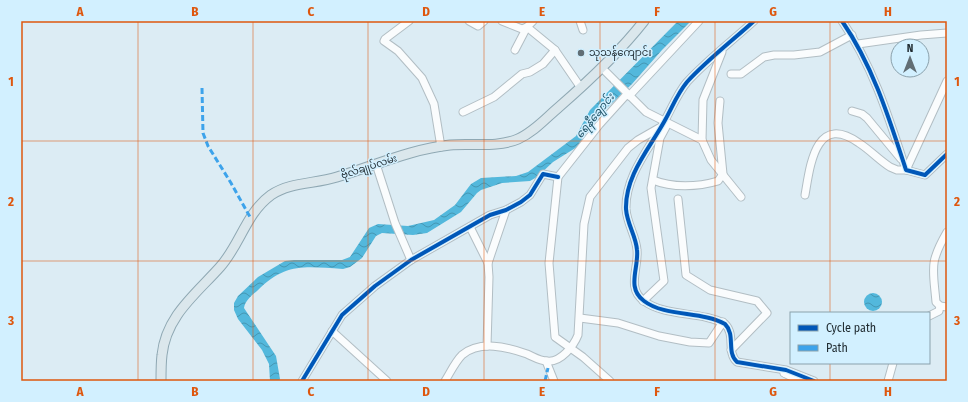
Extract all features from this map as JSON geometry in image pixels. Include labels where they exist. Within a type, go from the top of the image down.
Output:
[{"type":"main road","name":"ဗိုလ်‌ချုပ်‌လမ်း","points":[[161,381],[162,355],[172,321],[181,309],[228,258],[250,217],[271,195],[286,187],[336,178],[376,164],[441,147],[494,144],[516,140],[534,129],[602,69],[644,21]]},
{"type":"street","points":[[409,21],[384,41],[398,51],[422,78],[434,104],[441,147]]},
{"type":"street","points":[[468,21],[478,26],[484,21]]},
{"type":"street","points":[[502,21],[522,29],[527,28],[555,50],[581,88]]},
{"type":"street","points":[[515,50],[527,28],[533,21]]},
{"type":"street","points":[[580,21],[583,30]]},
{"type":"street","points":[[610,381],[571,347],[562,343],[555,336],[549,263],[558,178],[599,125],[627,94],[699,21]]},
{"type":"street","points":[[643,301],[664,281],[651,195],[660,138],[675,98],[687,82],[754,21]]},
{"type":"street","points":[[842,21],[858,44],[882,99],[905,167]]},
{"type":"street","points":[[858,44],[921,35],[947,33]]},
{"type":"street","points":[[731,74],[741,74],[757,61],[774,55],[820,52],[852,34]]},
{"type":"street","points":[[463,112],[494,98],[522,74],[530,72],[543,64],[555,50]]},
{"type":"street","points":[[723,50],[703,100],[702,140],[711,160],[741,197]]},
{"type":"street","points":[[602,69],[646,112],[665,124],[702,140]]},
{"type":"street","points":[[805,195],[814,151],[824,138],[831,135],[845,136],[853,139],[890,167],[897,170],[905,167],[947,81]]},
{"type":"street","points":[[653,180],[668,184],[704,186],[718,181],[723,174],[718,123],[720,101]]},
{"type":"street","points":[[852,111],[862,114],[866,118],[905,167],[925,175],[947,154]]},
{"type":"street","points":[[665,124],[648,146],[633,176],[627,202],[627,218],[637,249],[637,261],[633,277],[638,296],[643,301],[662,309],[723,322],[729,328],[731,333],[731,350],[737,362],[786,370],[814,381]]},
{"type":"street","points":[[445,381],[463,354],[479,347],[487,346],[525,354],[546,361],[552,361],[561,357],[571,347],[578,335],[584,224],[590,197],[628,148],[638,140],[665,124]]},
{"type":"street","points":[[376,164],[395,222],[411,260]]},
{"type":"street","points":[[302,381],[342,315],[375,286],[411,260],[490,215],[506,210],[521,202],[530,194],[543,174],[558,178]]},
{"type":"street","points":[[678,199],[686,275],[710,290],[757,301],[767,313],[731,350]]},
{"type":"street","points":[[488,263],[506,210]]},
{"type":"street","points":[[470,227],[488,263],[487,346]]},
{"type":"street","points":[[930,316],[939,311],[943,306],[936,302],[932,264],[937,249],[947,232]]},
{"type":"street","points":[[580,318],[618,323],[659,336],[690,342],[709,343],[723,322]]},
{"type":"street","points":[[332,331],[387,381]]},
{"type":"street","points":[[546,361],[554,381]]},
{"type":"street","points":[[888,381],[893,364]]},
{"type":"street","points":[[767,366],[800,381]]},
{"type":"water","name":"ရေနီချောင်း","points":[[678,21],[691,21],[662,50],[632,84],[594,120],[577,147],[553,162],[537,177],[530,181],[502,183],[481,190],[461,212],[427,233],[413,235],[382,233],[376,236],[362,258],[350,267],[343,269],[307,267],[297,268],[277,275],[267,282],[249,299],[244,308],[276,356],[280,379],[279,381],[270,381],[269,364],[262,350],[238,319],[234,310],[234,303],[238,296],[258,277],[285,261],[342,260],[350,257],[369,228],[378,224],[408,226],[434,220],[455,205],[471,184],[481,178],[516,176],[528,172],[576,136],[590,110]]},
{"type":"water","points":[[869,293],[877,293],[882,298],[880,309],[877,311],[869,311],[864,306],[864,298]]},
{"type":"marked path","points":[[202,88],[203,133],[208,146],[250,217]]},
{"type":"marked path","points":[[545,381],[548,368]]},
{"type":"cycle path","points":[[754,21],[711,58],[687,82],[677,96],[664,122],[639,163],[629,185],[626,209],[637,250],[634,284],[639,296],[644,301],[662,310],[706,317],[725,324],[730,333],[732,353],[737,362],[786,370],[814,381]]},
{"type":"cycle path","points":[[842,21],[863,56],[871,74],[906,170],[925,175],[947,154]]},
{"type":"cycle path","points":[[302,381],[342,315],[375,286],[411,260],[490,215],[506,210],[521,202],[530,195],[543,174],[558,177]]},
{"type":"place","name":"သုသန်ကျောင်း","points":[[581,53]]}]
